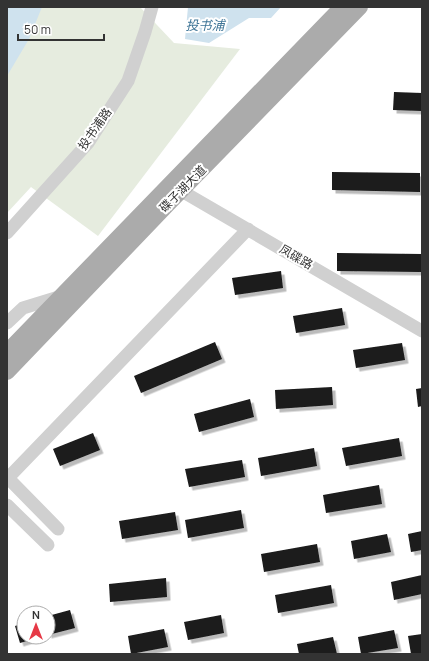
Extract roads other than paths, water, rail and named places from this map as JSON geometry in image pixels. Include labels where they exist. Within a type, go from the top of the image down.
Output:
[{"type":"main road","name":"碟子湖大道","points":[[7,372],[342,7]]},
{"type":"main road","name":"碟子湖大道","points":[[7,352],[62,296],[176,188],[360,7]]},
{"type":"street","name":"投书浦路","points":[[7,233],[88,143],[120,94],[128,81],[152,7]]},
{"type":"street","name":"凤碟路","points":[[176,188],[422,330]]},
{"type":"street","points":[[58,529],[7,478],[248,229]]},
{"type":"street","points":[[7,323],[23,308],[62,296]]},
{"type":"street","points":[[7,505],[48,545]]},
{"type":"water","points":[[7,7],[42,7],[29,39],[7,76]]},
{"type":"water","name":"投书浦","points":[[188,7],[281,7],[271,18],[249,18],[209,43],[185,39]]}]
